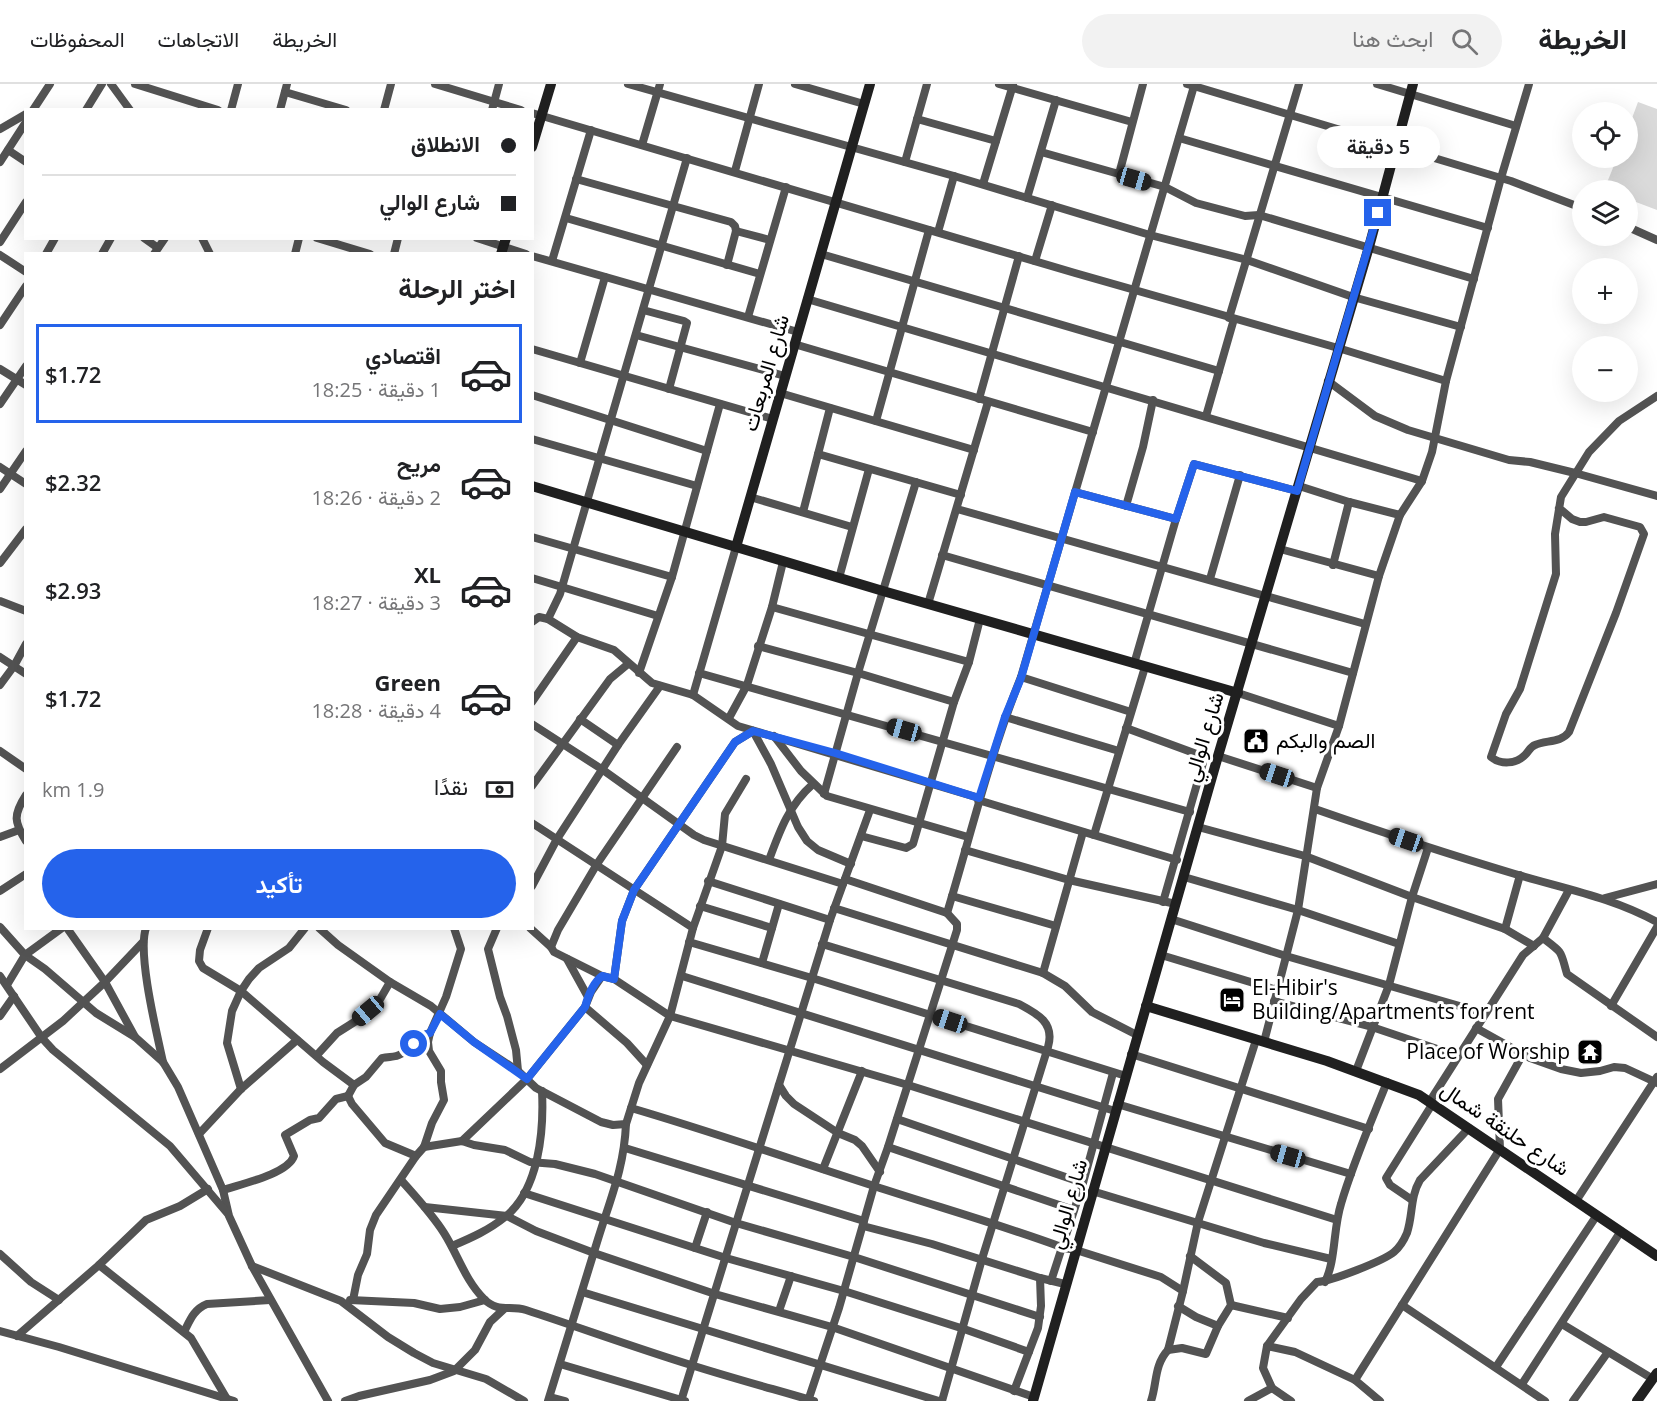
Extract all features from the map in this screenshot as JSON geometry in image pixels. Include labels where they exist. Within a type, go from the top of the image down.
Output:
[{"type":"street","points":[[34,108],[50,84]]},
{"type":"street","points":[[87,108],[102,84]]},
{"type":"street","points":[[111,84],[129,108]]},
{"type":"street","points":[[135,84],[212,108]]},
{"type":"street","points":[[232,108],[238,84]]},
{"type":"street","points":[[385,108],[391,84]]},
{"type":"street","points":[[435,84],[493,106],[499,84]]},
{"type":"street","points":[[534,134],[537,114],[551,84]]},
{"type":"street","points":[[628,84],[983,184],[1150,235],[1247,260],[1353,297],[1461,327]]},
{"type":"street","points":[[642,144],[660,84]]},
{"type":"street","points":[[735,171],[759,84]]},
{"type":"street","points":[[795,84],[864,104]]},
{"type":"street","name":"شارع المربعات","points":[[693,695],[870,84]]},
{"type":"street","points":[[905,162],[927,84]]},
{"type":"street","points":[[999,84],[1013,86],[1132,122]]},
{"type":"street","points":[[1119,174],[1143,84]]},
{"type":"street","points":[[1206,416],[1259,215],[1299,84]]},
{"type":"street","points":[[1377,84],[1412,89],[1516,126]]},
{"type":"street","points":[[1151,1401],[1155,1377],[1168,1350],[1198,1222],[1240,1088],[1260,1041],[1277,990],[1298,910],[1317,788],[1339,726],[1379,576],[1400,515],[1422,481],[1432,452],[1446,381],[1529,84]]},
{"type":"street","points":[[983,184],[1013,86]]},
{"type":"street","points":[[947,913],[992,757],[1021,678],[1150,235],[1196,86],[1397,145],[1501,178],[1572,204]]},
{"type":"street","points":[[281,108],[286,88],[341,108]]},
{"type":"street","name":"شارع الوالي","points":[[1034,1399],[1065,1284],[1068,1249],[1092,1191],[1171,919],[1170,903],[1184,877],[1369,247],[1412,89]]},
{"type":"street","points":[[1027,198],[1056,100]]},
{"type":"street","points":[[537,114],[1446,381]]},
{"type":"street","points":[[0,129],[24,115]]},
{"type":"street","points":[[917,119],[996,141]]},
{"type":"street","points":[[0,162],[24,125]]},
{"type":"street","points":[[552,261],[591,130]]},
{"type":"street","points":[[1179,138],[1488,228]]},
{"type":"street","points":[[8,150],[24,161]]},
{"type":"street","points":[[1041,152],[1165,188],[1196,203],[1245,216],[1259,215],[1474,279]]},
{"type":"street","points":[[549,619],[575,549],[586,502],[687,158]]},
{"type":"street","points":[[938,232],[954,176]]},
{"type":"street","points":[[576,179],[731,222],[736,231],[727,265]]},
{"type":"street","points":[[748,317],[786,187]]},
{"type":"street","points":[[0,242],[24,205]]},
{"type":"street","points":[[1035,261],[1052,205]]},
{"type":"street","points":[[566,218],[760,274]]},
{"type":"street","points":[[876,421],[929,230]]},
{"type":"street","points":[[736,231],[770,240]]},
{"type":"street","points":[[1638,231],[1657,240]]},
{"type":"street","points":[[324,240],[363,252]]},
{"type":"street","points":[[484,240],[520,252]]},
{"type":"street","points":[[821,254],[1219,371]]},
{"type":"street","points":[[0,255],[24,271]]},
{"type":"street","points":[[534,256],[798,332]]},
{"type":"street","points":[[979,399],[1019,256]]},
{"type":"street","points":[[580,363],[605,276]]},
{"type":"street","points":[[0,325],[24,289]]},
{"type":"street","points":[[807,299],[1422,481]]},
{"type":"street","points":[[643,310],[687,323],[669,389]]},
{"type":"street","points":[[636,335],[785,376]]},
{"type":"street","points":[[794,344],[1093,432]]},
{"type":"street","points":[[534,350],[773,419]]},
{"type":"street","points":[[0,369],[24,385]]},
{"type":"street","points":[[0,404],[24,369]]},
{"type":"street","points":[[1328,381],[1375,416],[1408,430],[1509,460],[1530,462],[1657,496]]},
{"type":"street","points":[[780,393],[974,450]]},
{"type":"street","points":[[534,396],[707,451]]},
{"type":"street","points":[[1559,508],[1566,515],[1580,522],[1604,517],[1640,526],[1644,534],[1569,732],[1557,740],[1533,746],[1524,756],[1514,762],[1498,762],[1491,757],[1493,749],[1506,714],[1520,689],[1556,574],[1555,534],[1559,508],[1561,496],[1589,452],[1619,421],[1657,396]]},
{"type":"street","points":[[1126,506],[1153,400]]},
{"type":"street","points":[[928,604],[988,402]]},
{"type":"street","points":[[639,673],[686,531],[720,404]]},
{"type":"street","points":[[803,512],[830,408]]},
{"type":"street","points":[[534,440],[697,486]]},
{"type":"street","points":[[0,489],[24,454]]},
{"type":"street","points":[[818,454],[961,495]]},
{"type":"street","points":[[1094,835],[1131,712],[1148,614],[1194,464],[1400,515]]},
{"type":"street","points":[[0,467],[24,483]]},
{"type":"street","points":[[838,578],[869,468]]},
{"type":"street","points":[[1210,579],[1240,475]]},
{"type":"street","points":[[824,794],[846,713],[916,482]]},
{"type":"street","points":[[534,487],[980,620],[1238,693],[1339,726]]},
{"type":"street","points":[[1075,492],[1176,519]]},
{"type":"street","points":[[750,497],[852,526]]},
{"type":"street","points":[[1333,565],[1349,502]]},
{"type":"street","points":[[957,509],[1365,624]]},
{"type":"street","points":[[0,563],[24,532]]},
{"type":"street","points":[[534,538],[672,577]]},
{"type":"street","points":[[1280,549],[1379,576]]},
{"type":"street","points":[[942,555],[1353,673]]},
{"type":"street","points":[[729,718],[747,685],[772,608],[783,562]]},
{"type":"street","points":[[534,579],[658,616]]},
{"type":"street","points":[[0,601],[24,610]]},
{"type":"street","points":[[772,608],[969,662]]},
{"type":"street","points":[[534,621],[539,617],[549,619],[577,637],[614,650],[639,673],[660,686],[693,695],[738,726],[835,753],[1177,860]]},
{"type":"street","points":[[861,836],[906,848],[913,844],[980,620]]},
{"type":"street","points":[[534,699],[577,637]]},
{"type":"street","points":[[758,646],[954,702]]},
{"type":"street","points":[[0,685],[24,648]]},
{"type":"street","points":[[0,657],[24,673]]},
{"type":"street","points":[[534,783],[610,679],[628,664]]},
{"type":"street","points":[[699,673],[1190,812]]},
{"type":"street","points":[[1021,678],[1131,712]]},
{"type":"street","points":[[534,882],[557,839],[618,745],[660,686]]},
{"type":"street","points":[[1005,717],[1119,751]]},
{"type":"street","points":[[580,719],[618,745]]},
{"type":"street","points":[[401,1180],[425,1207],[452,1246],[468,1279],[485,1300],[504,1309],[523,1309],[693,1365],[810,1400],[874,1186],[942,981],[957,924],[947,913],[704,840],[679,826],[603,770],[534,725]]},
{"type":"street","points":[[965,850],[1069,880],[1170,903],[1177,860],[1202,770],[1202,758],[1164,741],[1126,728]]},
{"type":"street","points":[[753,731],[771,764],[798,827],[807,841],[818,850],[851,864]]},
{"type":"street","points":[[614,979],[622,921],[634,890],[735,742],[753,731]]},
{"type":"street","points":[[774,736],[813,784],[824,794],[870,810],[968,837]]},
{"type":"street","points":[[551,947],[558,930],[597,864],[677,747]]},
{"type":"street","points":[[0,751],[24,768]]},
{"type":"street","points":[[1218,756],[1317,788]]},
{"type":"street","points":[[565,1401],[547,1400],[617,1183],[625,1148],[626,1124],[636,1090],[670,1016],[693,928],[722,846],[725,814],[746,779]]},
{"type":"street","points":[[770,860],[791,807],[813,784]]},
{"type":"street","points":[[24,799],[16,816],[19,830],[24,839]]},
{"type":"street","points":[[1315,809],[1428,848],[1569,890],[1605,898],[1638,911],[1657,922]]},
{"type":"street","points":[[560,1364],[683,1400],[822,944],[870,810]]},
{"type":"street","points":[[534,824],[693,928]]},
{"type":"street","points":[[1198,827],[1305,855],[1412,897],[1505,929],[1534,946]]},
{"type":"street","points":[[0,835],[19,830]]},
{"type":"street","points":[[1044,973],[1083,832]]},
{"type":"street","points":[[1356,1071],[1389,985],[1412,897],[1428,848]]},
{"type":"street","points":[[0,891],[24,875]]},
{"type":"street","points":[[1505,929],[1520,875]]},
{"type":"street","points":[[1184,877],[1298,910],[1399,944]]},
{"type":"street","points":[[708,881],[830,920]]},
{"type":"street","points":[[1605,898],[1657,884]]},
{"type":"street","points":[[1412,1200],[1390,1185],[1386,1178],[1484,1013],[1522,955],[1543,938],[1569,890]]},
{"type":"street","points":[[952,896],[1056,926]]},
{"type":"street","points":[[762,963],[780,904]]},
{"type":"street","points":[[700,906],[772,928]]},
{"type":"street","points":[[834,908],[1044,973],[1065,986],[1092,1012],[1137,1035]]},
{"type":"street","points":[[1171,919],[1286,956],[1484,1013]]},
{"type":"street","points":[[0,927],[25,955],[45,969],[96,1013],[135,1037],[163,1062],[178,1087],[199,1134],[223,1190],[229,1216],[252,1266],[328,1401]]},
{"type":"street","points":[[1611,1006],[1657,927]]},
{"type":"street","points":[[7,985],[25,955],[59,930]]},
{"type":"street","points":[[68,930],[105,982],[135,1037]]},
{"type":"street","points":[[207,930],[200,950],[200,964],[241,991],[297,1040],[354,1084]]},
{"type":"street","points":[[241,1089],[228,1043],[232,1011],[241,991],[260,968],[289,948],[303,930]]},
{"type":"street","points":[[321,930],[338,945],[440,1014],[474,1042],[518,1071],[542,1091],[601,1122],[626,1124]]},
{"type":"street","points":[[353,1300],[358,1275],[368,1251],[373,1222],[424,1147],[445,1096],[441,1086],[441,1071],[429,1051],[428,1042],[440,1014],[461,949],[455,930]]},
{"type":"street","points":[[496,930],[488,949],[516,1050],[518,1071]]},
{"type":"street","points":[[532,930],[554,952],[602,976],[614,979],[670,1016],[908,1085],[1336,1220]]},
{"type":"street","points":[[0,1069],[42,1038],[105,982],[144,935]]},
{"type":"street","points":[[144,935],[148,984],[163,1062]]},
{"type":"street","points":[[1543,938],[1560,951],[1564,957],[1567,974],[1657,1037]]},
{"type":"street","points":[[689,942],[1126,1076]]},
{"type":"street","points":[[582,1292],[940,1401],[952,1369],[982,1259],[1050,1041],[1050,1031],[1047,1023],[1039,1015],[1010,1001],[822,944]]},
{"type":"street","points":[[1161,955],[1277,990]]},
{"type":"street","points":[[566,958],[588,997]]},
{"type":"street","points":[[0,976],[42,1038],[79,1073],[170,1146],[229,1216]]},
{"type":"street","points":[[462,1141],[527,1079],[585,1007],[588,997],[602,976]]},
{"type":"street","points":[[682,976],[1103,1107],[1116,1107],[1351,1174]]},
{"type":"street","points":[[316,1055],[337,1033],[356,1021],[379,1001],[390,981]]},
{"type":"street","points":[[0,1016],[14,996]]},
{"type":"street","points":[[1274,1001],[1372,1027],[1458,1056]]},
{"type":"street","name":"شارع حلنقة شمال","points":[[1146,1006],[1356,1071],[1431,1102],[1657,1256]]},
{"type":"street","points":[[585,1007],[627,1043],[647,1065]]},
{"type":"street","points":[[1476,1028],[1523,1054],[1561,1069],[1581,1073],[1614,1067],[1625,1068],[1656,1080],[1576,1201]]},
{"type":"street","points":[[223,1190],[262,1177],[289,1164],[294,1156],[285,1135],[310,1120],[319,1118],[336,1099],[348,1096],[354,1084],[366,1077],[382,1058],[398,1056],[421,1036],[430,1033]]},
{"type":"street","points":[[199,1134],[241,1089],[297,1040]]},
{"type":"street","points":[[1131,1054],[1369,1129]]},
{"type":"street","points":[[1355,1380],[1500,1149],[1498,1099],[1523,1054]]},
{"type":"street","points":[[823,1169],[862,1071]]},
{"type":"street","points":[[1051,1281],[1068,1249],[1074,1210],[1113,1073]]},
{"type":"street","points":[[1325,1282],[1331,1259],[1336,1220],[1351,1174],[1387,1082]]},
{"type":"street","points":[[779,1085],[790,1100],[838,1133],[855,1140],[862,1146],[880,1172]]},
{"type":"street","points":[[452,1246],[487,1230],[507,1216],[524,1193],[537,1161],[543,1131],[542,1091]]},
{"type":"street","points":[[348,1096],[385,1143],[416,1156]]},
{"type":"street","points":[[631,1108],[1161,1277],[1182,1291]]},
{"type":"street","points":[[897,1119],[1083,1183]]},
{"type":"street","points":[[1291,1401],[1272,1388],[1263,1368],[1267,1346],[1301,1299],[1317,1282],[1325,1282],[1345,1275],[1394,1252],[1403,1242],[1408,1231],[1412,1200],[1420,1180],[1469,1128]]},
{"type":"street","points":[[424,1147],[462,1141],[474,1145],[497,1147],[530,1162],[537,1161],[595,1174],[736,1223],[854,1257],[1040,1317]]},
{"type":"street","points":[[888,1147],[1074,1210]]},
{"type":"street","points":[[625,1148],[864,1224],[1065,1284]]},
{"type":"street","points":[[17,1336],[99,1265],[146,1220],[180,1206],[208,1189]]},
{"type":"street","points":[[1092,1191],[1264,1243],[1331,1259]]},
{"type":"street","points":[[524,1193],[726,1258],[964,1329],[1029,1352]]},
{"type":"street","points":[[425,1207],[507,1216],[536,1231],[594,1253],[715,1294],[832,1327],[1034,1399]]},
{"type":"street","points":[[695,1248],[707,1212]]},
{"type":"street","points":[[1496,1367],[1597,1215]]},
{"type":"street","points":[[1522,1384],[1621,1231]]},
{"type":"street","points":[[0,1254],[31,1282],[59,1300]]},
{"type":"street","points":[[1168,1350],[1182,1348],[1206,1354],[1218,1326],[1231,1305],[1226,1283],[1190,1256]]},
{"type":"street","points":[[99,1265],[184,1332],[203,1356],[230,1400]]},
{"type":"street","points":[[252,1266],[341,1301],[388,1337],[434,1363],[486,1379],[524,1401]]},
{"type":"street","points":[[779,1311],[791,1276]]},
{"type":"street","points":[[1014,1390],[1040,1317],[1040,1278]]},
{"type":"street","points":[[184,1332],[199,1307],[207,1304],[270,1300]]},
{"type":"street","points":[[341,1301],[414,1303],[440,1309],[460,1307],[485,1300]]},
{"type":"street","points":[[1231,1305],[1288,1318]]},
{"type":"street","points":[[1402,1305],[1545,1401]]},
{"type":"street","points":[[1178,1306],[1218,1326]]},
{"type":"street","points":[[345,1401],[430,1380],[454,1371],[475,1350],[490,1322],[504,1309]]},
{"type":"street","points":[[1562,1324],[1608,1352],[1655,1376],[1637,1401]]},
{"type":"street","points":[[0,1331],[230,1400]]},
{"type":"street","points":[[1267,1346],[1295,1352],[1355,1380],[1380,1401]]},
{"type":"street","points":[[1574,1401],[1608,1352]]},
{"type":"street","points":[[1248,1401],[1272,1388]]},
{"type":"shaded area","points":[[1638,102],[1657,109],[1657,210],[1638,203],[1638,180],[1608,180],[1613,168],[1638,168]]},
{"type":"place","name":"الصم والبكم","points":[[1256,741]]},
{"type":"place","name":"El-Hibir's Building/Apartments for rent","points":[[1232,1000]]},
{"type":"place","name":"Place of Worship","points":[[1590,1052]]},
{"type":"route","points":[[414,1044],[421,1036],[430,1033],[440,1014],[474,1042],[527,1079],[585,1007],[599,979],[602,976],[614,979],[622,921],[634,890],[735,742],[753,731],[835,753],[979,798],[1005,717],[1021,678],[1075,492],[1176,519],[1194,464],[1297,491],[1378,213]]}]
